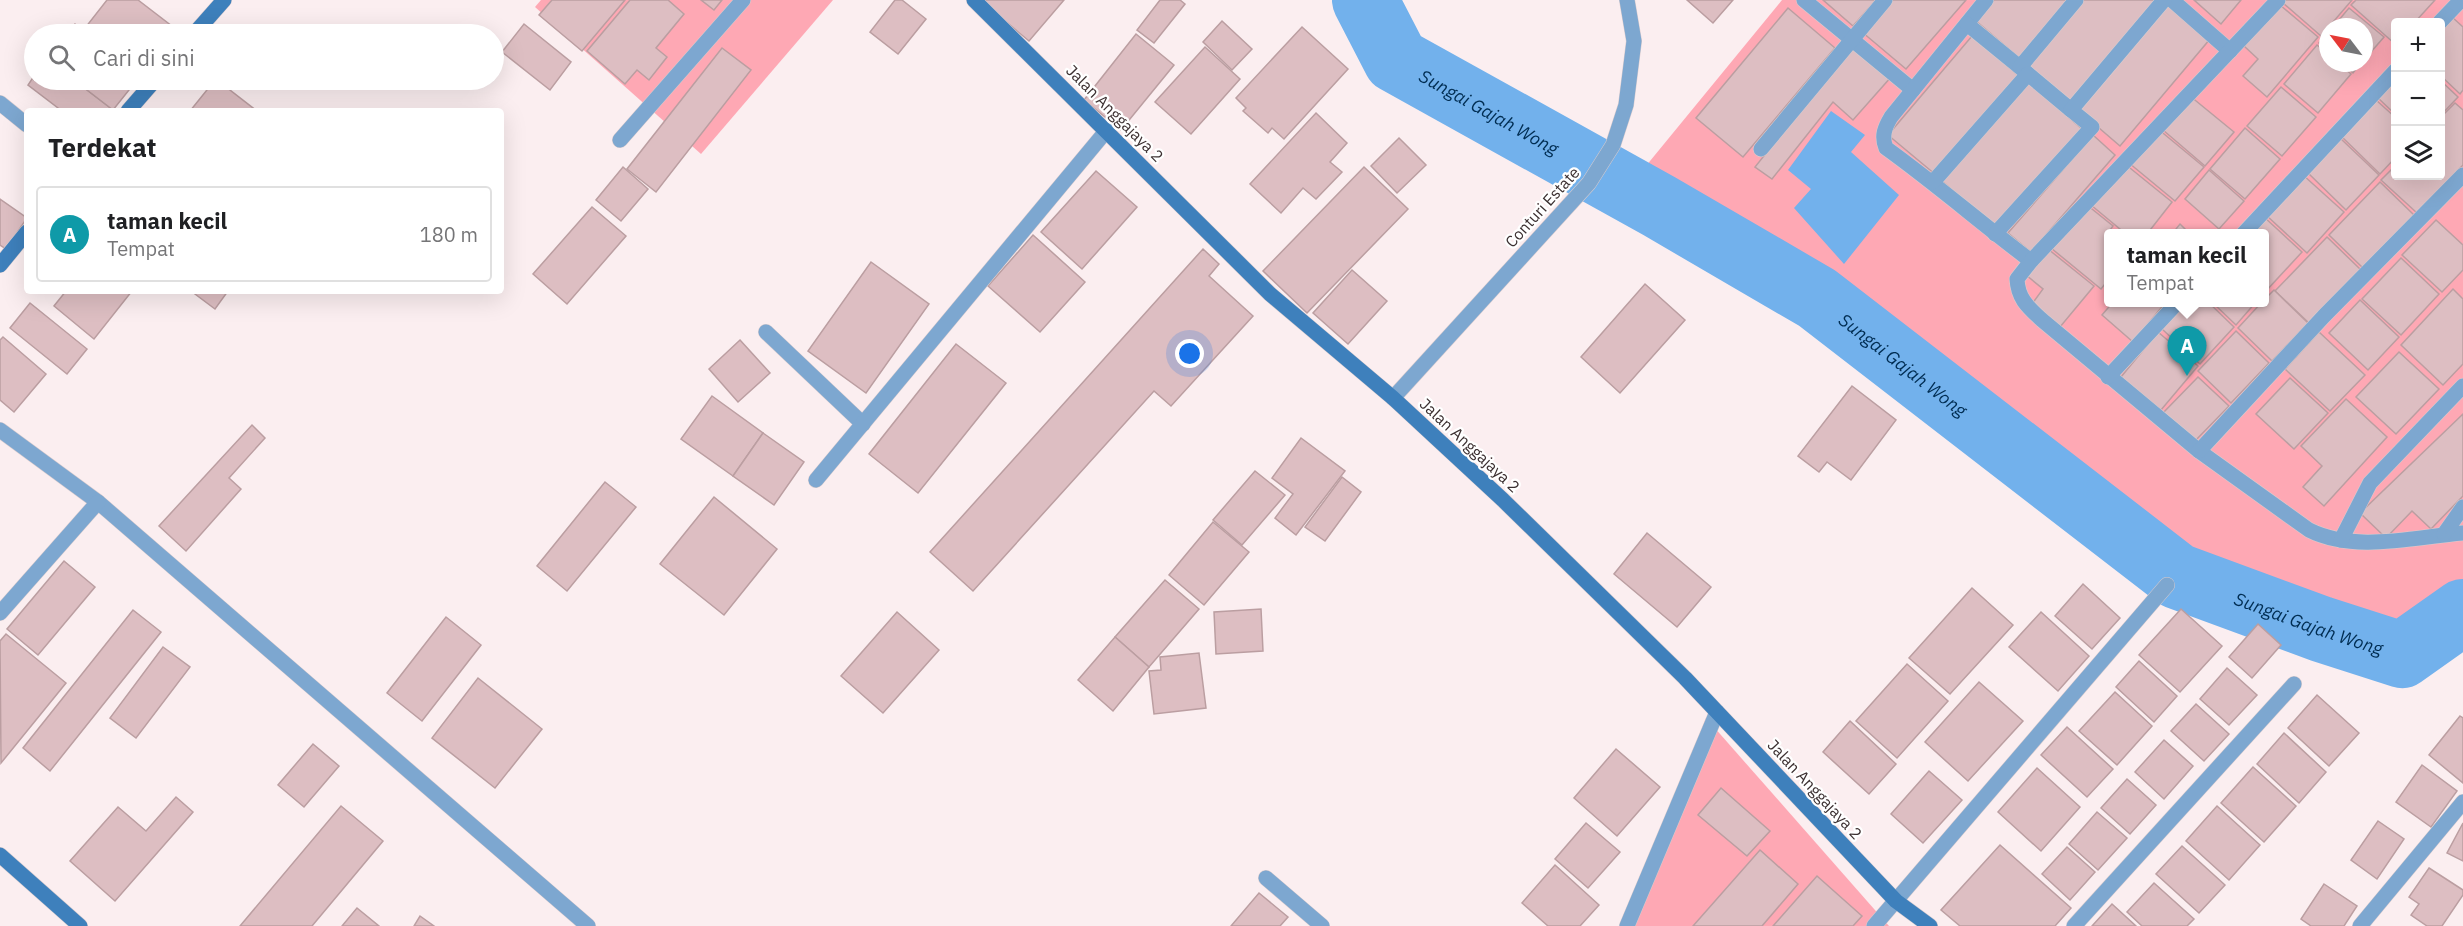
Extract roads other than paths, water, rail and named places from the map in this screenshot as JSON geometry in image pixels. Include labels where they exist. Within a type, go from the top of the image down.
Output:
[{"type":"street","points":[[203,24],[224,0]]},
{"type":"street","points":[[620,140],[743,0]]},
{"type":"street","name":"Jalan Anggajaya 2","points":[[974,0],[1270,294],[1393,398],[1503,500],[1717,712],[1896,901],[1930,926]]},
{"type":"street","name":"Conturi Estate","points":[[1393,398],[1589,183],[1613,145],[1626,105],[1634,41],[1627,0]]},
{"type":"street","points":[[1804,0],[1912,90]]},
{"type":"street","points":[[1761,149],[1885,0]]},
{"type":"street","points":[[1986,0],[1887,124],[1883,141],[1886,148],[1933,182],[2031,261]]},
{"type":"street","points":[[1933,182],[2024,70],[2076,0]]},
{"type":"street","points":[[2071,110],[2164,0]]},
{"type":"street","points":[[2172,0],[2230,51]]},
{"type":"street","points":[[2278,0],[2031,261],[2017,279],[2019,294],[2025,304],[2199,451],[2296,523],[2320,536],[2341,540],[2378,541],[2463,533]]},
{"type":"street","points":[[2444,18],[2461,0]]},
{"type":"street","points":[[1967,24],[2091,127],[1995,234]]},
{"type":"street","points":[[2248,229],[2394,72]]},
{"type":"street","points":[[131,108],[146,90]]},
{"type":"street","points":[[0,103],[24,123]]},
{"type":"street","points":[[816,480],[1107,130]]},
{"type":"street","points":[[2199,451],[2324,316],[2463,175]]},
{"type":"street","points":[[0,265],[24,236]]},
{"type":"street","points":[[2109,377],[2174,307]]},
{"type":"street","points":[[766,332],[863,424]]},
{"type":"street","points":[[2341,540],[2370,483],[2463,386]]},
{"type":"street","points":[[0,430],[98,502],[588,926]]},
{"type":"street","points":[[0,613],[98,502]]},
{"type":"street","points":[[2445,534],[2463,507]]},
{"type":"street","points":[[1874,926],[2167,585]]},
{"type":"street","points":[[2074,926],[2294,684]]},
{"type":"street","points":[[1627,926],[1717,712]]},
{"type":"street","points":[[2360,926],[2463,802]]},
{"type":"street","points":[[0,855],[80,926]]},
{"type":"street","points":[[1266,878],[1322,926]]},
{"type":"water","points":[[1831,111],[1865,135],[1851,152],[1899,195],[1844,264],[1794,208],[1811,189],[1788,170]]},
{"type":"waterway","name":"Sungai Gajah Wong","points":[[1365,0],[1396,60],[1659,206],[1817,298],[2177,576],[2321,629],[2402,655],[2463,612]]},
{"type":"place","name":"taman kecil","points":[[2187,376]]}]
